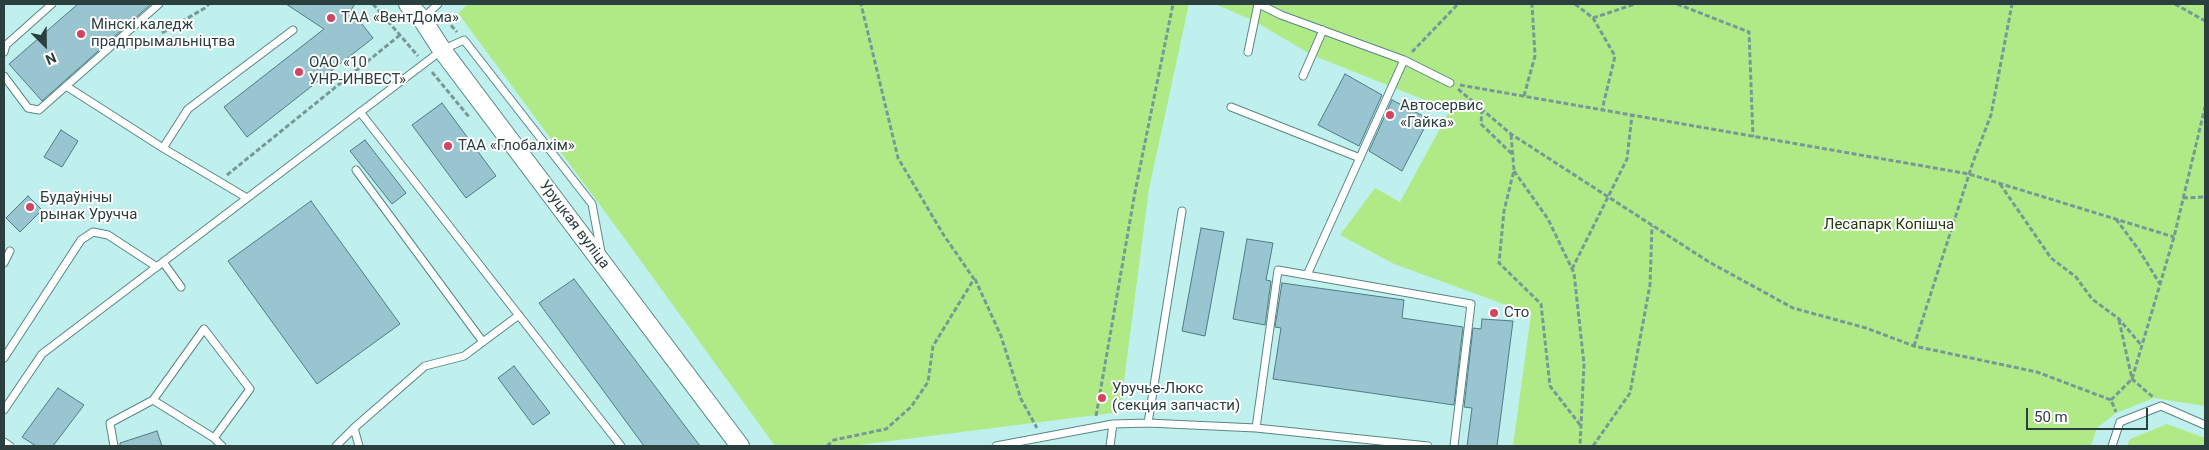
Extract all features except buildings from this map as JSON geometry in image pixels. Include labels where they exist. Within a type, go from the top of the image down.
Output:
[{"type":"street","name":"Уруцкая вуліца","points":[[408,4],[432,10],[442,50],[740,446]]},
{"type":"lane","points":[[4,52],[6,45],[52,4]]},
{"type":"lane","points":[[4,76],[28,108],[39,110],[159,4]]},
{"type":"lane","points":[[1248,52],[1258,4],[1281,15],[1404,60],[1450,83]]},
{"type":"lane","points":[[163,148],[188,110],[293,30]]},
{"type":"lane","points":[[1303,76],[1323,30]]},
{"type":"lane","points":[[4,410],[42,354],[442,50],[464,40],[592,204],[603,262]]},
{"type":"lane","points":[[1308,275],[1404,60]]},
{"type":"lane","points":[[66,86],[163,148],[247,198]]},
{"type":"lane","points":[[1231,107],[1360,158]]},
{"type":"lane","points":[[360,112],[621,446]]},
{"type":"lane","points":[[356,170],[483,342]]},
{"type":"lane","points":[[1148,422],[1182,211]]},
{"type":"lane","points":[[4,358],[81,240],[93,232],[108,235],[160,265],[181,288]]},
{"type":"lane","points":[[4,263],[10,251]]},
{"type":"lane","points":[[1256,428],[1278,270],[1471,304],[1454,446]]},
{"type":"lane","points":[[336,446],[425,366],[464,356],[518,315]]},
{"type":"lane","points":[[114,446],[110,424],[153,400],[204,329],[250,389],[214,438]]},
{"type":"lane","points":[[153,400],[214,438],[222,446]]},
{"type":"lane","points":[[2112,446],[2120,422],[2162,406],[2205,425]]},
{"type":"lane","points":[[996,446],[1113,424],[1148,422],[1256,428],[1428,446]]},
{"type":"lane","points":[[1110,446],[1113,424]]},
{"type":"lane","points":[[354,428],[359,446]]},
{"type":"lane","points":[[1041,446],[1042,438]]},
{"type":"lane","points":[[4,442],[10,446]]},
{"type":"path","points":[[162,33],[209,4]]},
{"type":"path","points":[[861,4],[898,158],[943,234],[974,279],[1001,336],[1021,399],[1042,438]]},
{"type":"path","points":[[1094,428],[1135,192],[1173,4]]},
{"type":"path","points":[[1404,60],[1458,4]]},
{"type":"path","points":[[1524,96],[1535,56],[1532,4]]},
{"type":"path","points":[[1575,4],[1593,18],[1615,56],[1602,110]]},
{"type":"path","points":[[1593,18],[1635,4]]},
{"type":"path","points":[[1677,4],[1749,32],[1753,137]]},
{"type":"path","points":[[1914,346],[1991,115],[2012,4]]},
{"type":"path","points":[[2175,4],[2205,20]]},
{"type":"path","points":[[432,10],[464,40]]},
{"type":"path","points":[[219,181],[400,35]]},
{"type":"path","points":[[2174,237],[1970,174],[1452,84],[1511,134],[1709,262],[1793,308],[1866,328],[1914,346],[2037,372],[2111,400],[2132,379],[2174,237],[2205,107]]},
{"type":"path","points":[[1482,109],[1481,124],[1513,155]]},
{"type":"path","points":[[1572,270],[1627,159],[1632,115]]},
{"type":"path","points":[[1511,134],[1514,170],[1504,211],[1499,263],[1541,304],[1550,386],[1581,426]]},
{"type":"path","points":[[1514,170],[1548,219],[1572,270],[1584,364],[1580,446]]},
{"type":"path","points":[[1999,183],[2051,258],[2076,277],[2092,299],[2119,319],[2142,346]]},
{"type":"path","points":[[2183,198],[2205,197]]},
{"type":"path","points":[[2115,218],[2139,250],[2160,284]]},
{"type":"path","points":[[1593,446],[1630,394],[1650,285],[1652,225]]},
{"type":"path","points":[[827,446],[834,440],[886,429],[911,407],[928,382],[933,346],[974,279]]},
{"type":"path","points":[[2119,319],[2132,379],[2162,406]]},
{"type":"green space","points":[[468,4],[1189,4],[1149,189],[1120,412],[851,446],[775,446],[458,13]]},
{"type":"green space","name":"Лесапарк Копішча","points":[[1215,4],[2205,4],[2205,406],[2154,398],[2116,413],[2097,428],[2091,446],[1513,446],[1531,314],[1394,264],[1340,235],[1375,188],[1400,202],[1450,110],[1312,55],[1254,21]]},
{"type":"green space","points":[[2167,424],[2205,438],[2205,446],[2127,446],[2130,439]]},
{"type":"place","name":"ТАА «ВентДома»","points":[[331,18]]},
{"type":"place","name":"Мінскі каледж прадпрымальніцтва","points":[[81,34]]},
{"type":"place","name":"ОАО «10 УНР-ИНВЕСТ»","points":[[299,72]]},
{"type":"place","name":"Автосервис «Гайка»","points":[[1390,115]]},
{"type":"place","name":"ТАА «Глобалхім»","points":[[448,146]]},
{"type":"place","name":"Будаўнічы рынак Уручча","points":[[30,207]]},
{"type":"place","name":"Сто","points":[[1494,313]]},
{"type":"place","name":"Уручье-Люкс (секция запчасти)","points":[[1102,398]]}]
